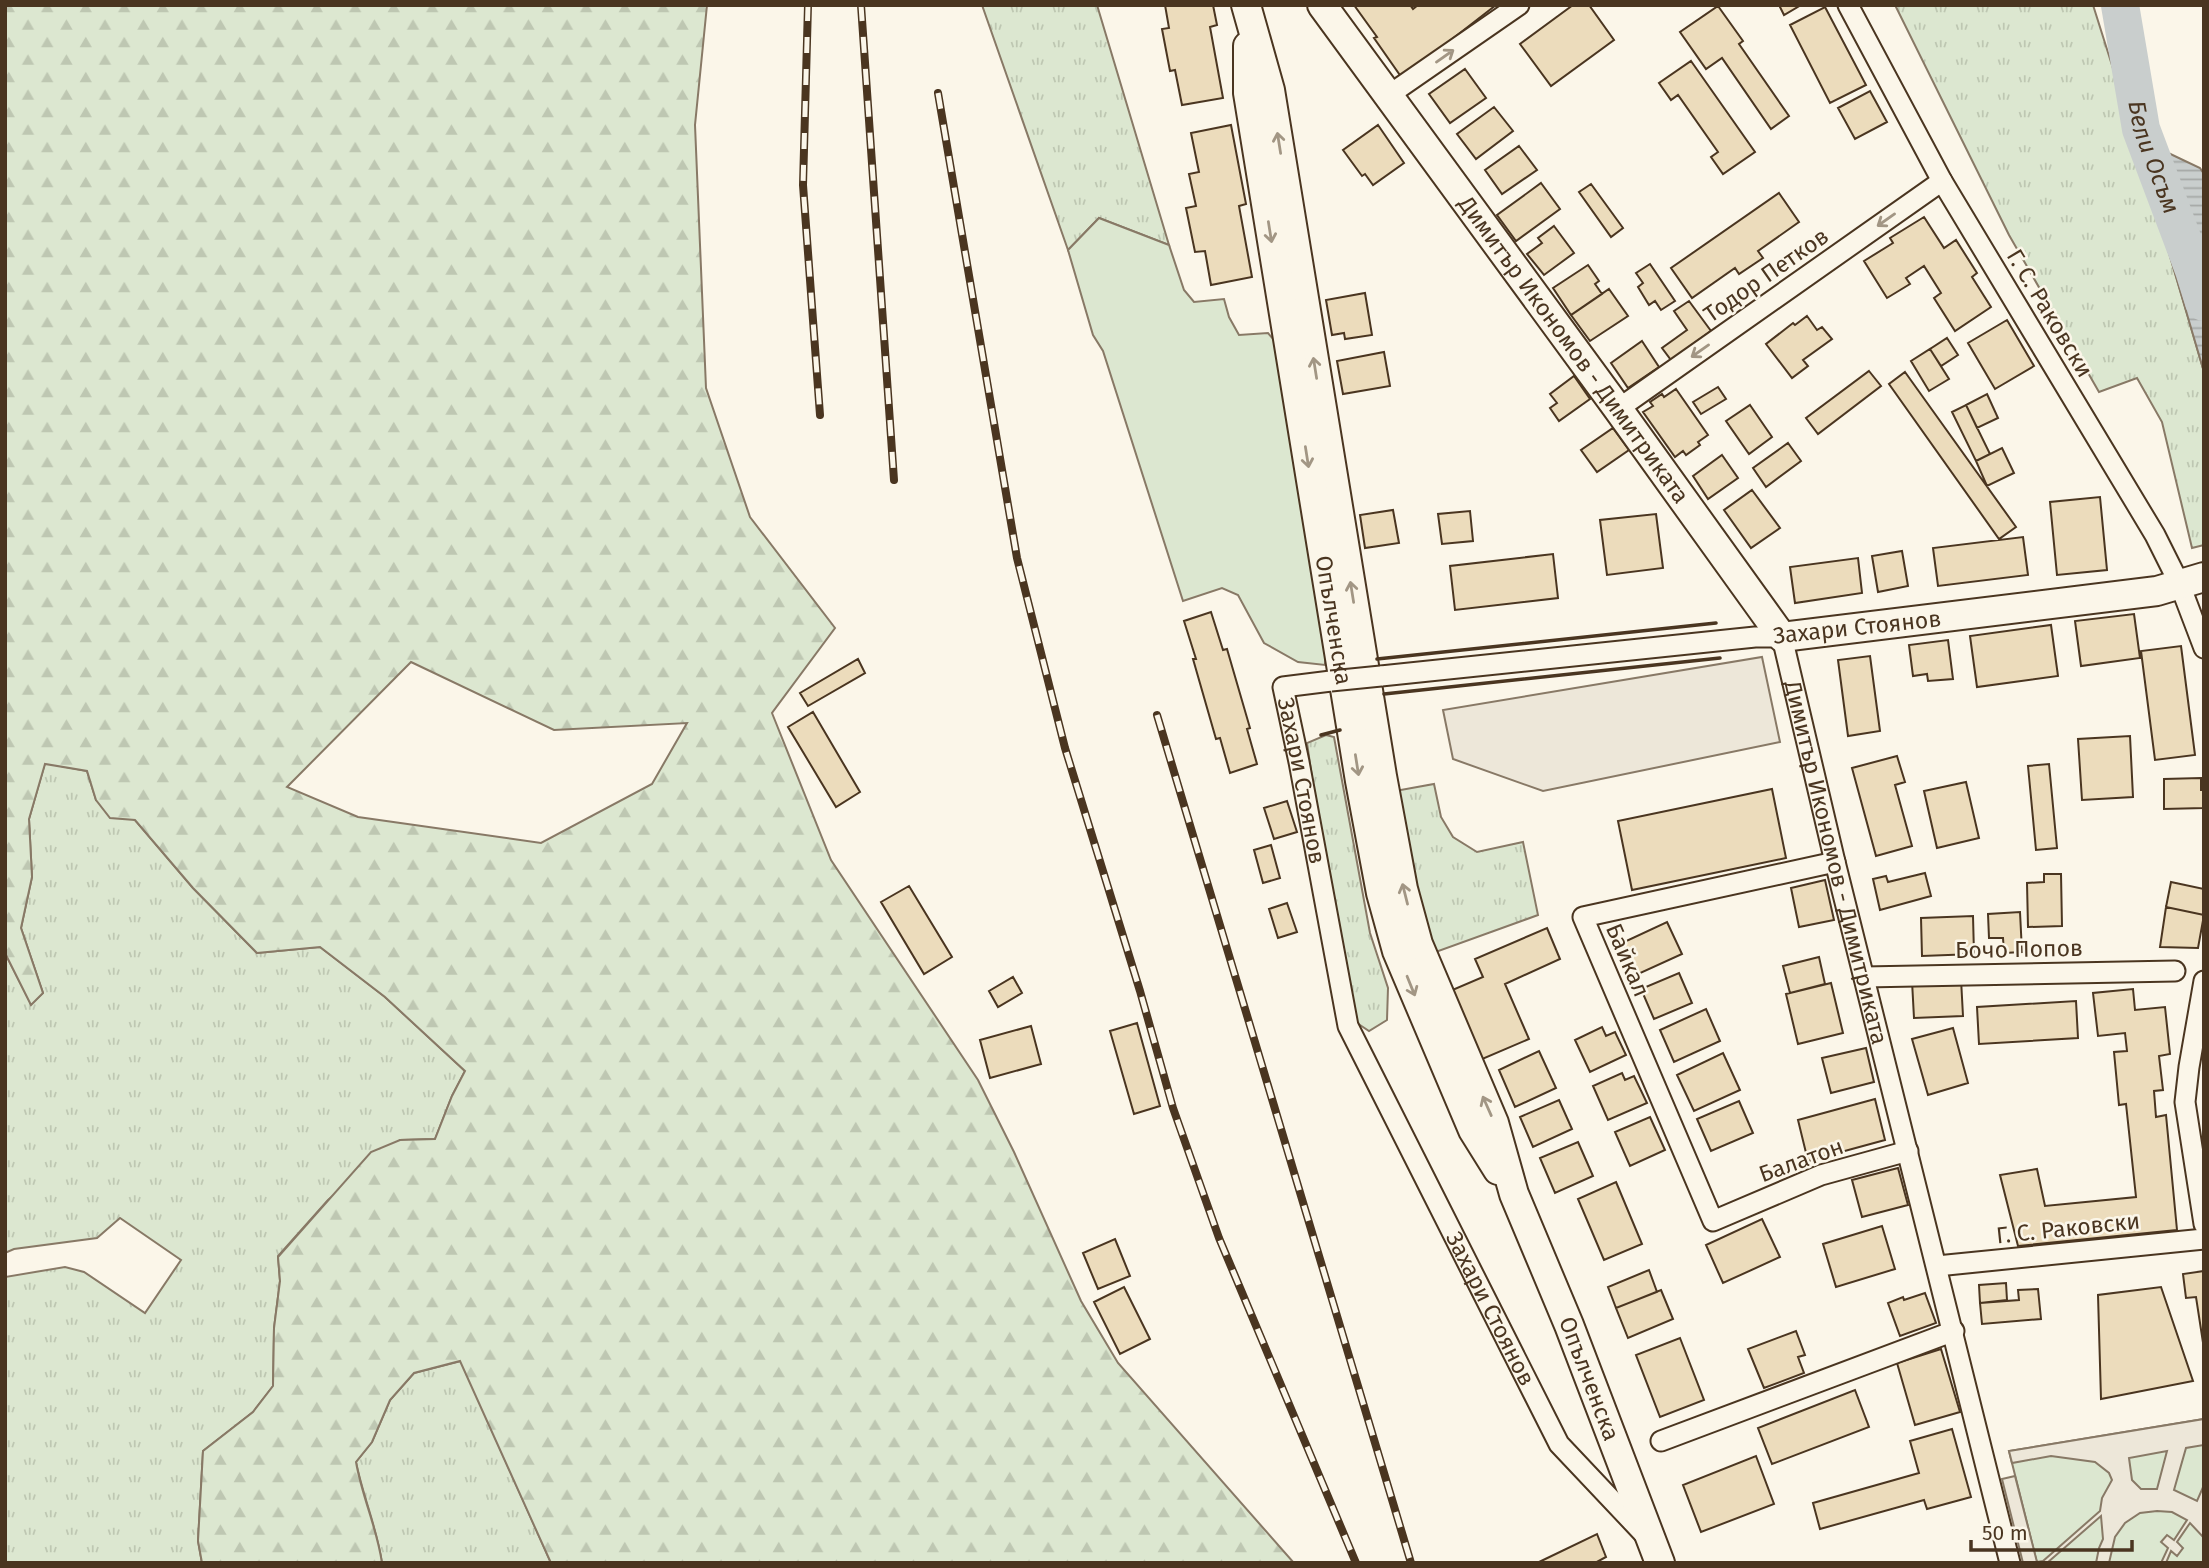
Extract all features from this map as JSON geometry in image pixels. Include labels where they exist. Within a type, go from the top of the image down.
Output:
[{"type":"street","name":"Димитър Икономов - Димитриката","points":[[1322,5],[1782,638],[1835,862],[2010,1563]]},
{"type":"street","points":[[1389,95],[1519,5]]},
{"type":"street","name":"Г. С. Раковски","points":[[1848,5],[1942,181],[2155,535],[2195,580],[2204,648]]},
{"type":"street","name":"Опълченска","points":[[1247,12],[1248,93],[1360,780],[1381,893],[1397,951],[1473,1130],[1514,1194],[1569,1325],[1656,1553]]},
{"type":"street","name":"Тодор Петков","points":[[1618,409],[1942,181]]},
{"type":"street","name":"Захари Стоянов","points":[[1656,1553],[1559,1444],[1348,1026],[1283,687],[1755,638],[1782,638],[2157,591],[2195,580]]},
{"type":"street","name":"Байкал","points":[[1713,1221],[1583,917],[1835,862]]},
{"type":"street","name":"Бочо Попов","points":[[1864,977],[2175,971]]},
{"type":"street","points":[[2204,981],[2185,1102],[2204,1223]]},
{"type":"street","name":"Балатон","points":[[1713,1221],[1821,1175],[1908,1151]]},
{"type":"street","name":"Г. С. Раковски","points":[[1937,1266],[2204,1239]]},
{"type":"street","points":[[1661,1441],[1954,1331]]},
{"type":"green space","points":[[5,5],[707,5],[695,125],[706,388],[750,517],[835,628],[772,713],[831,860],[978,1080],[1014,1152],[1081,1301],[1118,1363],[1294,1563],[551,1563],[460,1361],[414,1373],[390,1400],[372,1442],[356,1462],[382,1563],[202,1563],[198,1541],[203,1451],[253,1412],[273,1386],[274,1328],[280,1281],[278,1257],[371,1152],[400,1140],[435,1139],[465,1071],[385,997],[320,947],[257,953],[193,888],[135,820],[110,818],[96,800],[87,771],[45,764],[29,819],[32,877],[21,928],[43,993],[31,1005],[5,953]],"holes":[[[411,662],[554,730],[687,723],[652,784],[541,843],[358,817],[287,787]]]},
{"type":"green space","points":[[982,5],[1097,5],[1169,245],[1099,218],[1068,250]]},
{"type":"green space","points":[[1895,5],[2093,5],[2204,372],[2204,545],[2192,548],[2162,422],[2137,378],[2099,392],[2009,235]]},
{"type":"green space","points":[[1099,218],[1169,245],[1184,290],[1194,302],[1224,299],[1229,317],[1239,335],[1268,333],[1274,340],[1310,519],[1327,635],[1325,665],[1298,662],[1264,643],[1238,595],[1222,588],[1183,601],[1103,351],[1093,335],[1068,250]]},
{"type":"green space","points":[[1326,735],[1334,737],[1370,933],[1388,988],[1387,1020],[1369,1031],[1354,1021],[1338,957],[1307,743]]},
{"type":"green space","points":[[45,763],[87,771],[96,800],[135,820],[193,888],[257,953],[320,947],[385,997],[465,1071],[435,1139],[400,1140],[328,1200],[278,1256],[280,1281],[274,1328],[273,1386],[253,1412],[203,1451],[198,1541],[202,1563],[5,1563],[5,1277],[65,1267],[84,1272],[145,1313],[181,1260],[120,1218],[97,1238],[14,1249],[5,1253],[5,953],[31,1004],[43,993],[21,928],[32,877],[29,819]]},
{"type":"green space","points":[[1434,784],[1441,817],[1453,837],[1477,852],[1523,842],[1538,915],[1433,953],[1415,891],[1395,791]]},
{"type":"green space","points":[[461,1361],[551,1563],[382,1563],[356,1462],[372,1442],[390,1400],[414,1373]]},
{"type":"green space","points":[[2204,1419],[2204,1563],[2037,1563],[2009,1451]]},
{"type":"shaded area","points":[[1762,657],[1780,742],[1543,791],[1453,759],[1443,710]]},
{"type":"shaded area","points":[[2204,1419],[2204,1445],[2186,1448],[2174,1490],[2197,1501],[2204,1485],[2204,1538],[2190,1523],[2177,1542],[2183,1548],[2177,1556],[2171,1551],[2166,1563],[2161,1563],[2168,1548],[2161,1542],[2167,1535],[2174,1540],[2187,1520],[2172,1512],[2140,1513],[2125,1523],[2115,1537],[2109,1563],[2096,1563],[2103,1539],[2101,1516],[2047,1563],[2023,1563],[2002,1479],[2015,1476],[2037,1562],[2043,1561],[2100,1511],[2102,1498],[2112,1480],[2109,1473],[2095,1462],[2051,1456],[2012,1463],[2009,1451]],"holes":[[[2167,1451],[2157,1489],[2141,1489],[2132,1480],[2129,1458]]]},
{"type":"water","points":[[2162,150],[2200,168],[2204,174],[2204,372],[2141,158]]},
{"type":"building","points":[[1165,5],[1213,5],[1217,25],[1210,27],[1223,98],[1182,105],[1175,70],[1170,71],[1162,29],[1169,28]]},
{"type":"building","points":[[1354,5],[1410,5],[1413,9],[1418,5],[1496,5],[1402,78]]},
{"type":"building","points":[[1573,5],[1589,5],[1614,40],[1551,86],[1520,44]]},
{"type":"building","points":[[1779,5],[1801,5],[1784,15]]},
{"type":"building","points":[[1718,6],[1743,41],[1739,44],[1789,116],[1771,129],[1722,58],[1706,69],[1680,32]]},
{"type":"building","points":[[1825,7],[1866,85],[1830,103],[1790,25]]},
{"type":"building","points":[[1691,61],[1755,152],[1723,174],[1711,157],[1718,152],[1678,95],[1671,100],[1659,83]]},
{"type":"building","points":[[1465,69],[1486,98],[1450,123],[1429,94]]},
{"type":"building","points":[[1870,91],[1887,122],[1855,139],[1838,108]]},
{"type":"building","points":[[1494,107],[1513,131],[1476,159],[1457,134]]},
{"type":"building","points":[[1231,125],[1246,204],[1239,206],[1252,277],[1211,285],[1205,251],[1195,252],[1186,208],[1196,206],[1189,174],[1199,172],[1191,133]]},
{"type":"building","points":[[1378,125],[1404,163],[1373,185],[1365,174],[1362,176],[1343,150]]},
{"type":"building","points":[[1519,146],[1537,170],[1502,194],[1485,170]]},
{"type":"building","points":[[1541,183],[1560,209],[1516,241],[1497,215]]},
{"type":"building","points":[[1591,184],[1623,228],[1611,237],[1579,192]]},
{"type":"building","points":[[1779,193],[1799,222],[1758,251],[1763,258],[1739,274],[1735,268],[1692,298],[1671,268]]},
{"type":"building","points":[[1924,217],[1944,248],[1956,240],[1977,273],[1972,277],[1991,307],[1955,331],[1934,298],[1941,293],[1924,266],[1906,278],[1910,284],[1887,298],[1864,261],[1893,243],[1890,238]]},
{"type":"building","points":[[1554,226],[1574,253],[1544,275],[1527,254],[1542,243],[1538,238]]},
{"type":"building","points":[[1650,264],[1675,301],[1661,310],[1655,301],[1649,305],[1638,287],[1643,283],[1636,273]]},
{"type":"building","points":[[1588,265],[1599,281],[1595,284],[1602,294],[1571,315],[1553,288]]},
{"type":"building","points":[[1609,289],[1628,316],[1590,341],[1571,315]]},
{"type":"building","points":[[1365,293],[1372,335],[1345,339],[1344,333],[1332,335],[1326,300]]},
{"type":"building","points":[[1689,301],[1711,331],[1671,360],[1662,348],[1687,330],[1674,311]]},
{"type":"building","points":[[1807,316],[1817,330],[1822,327],[1832,339],[1803,360],[1808,366],[1792,378],[1766,344],[1793,323],[1795,325]]},
{"type":"building","points":[[2007,320],[2034,366],[1995,389],[1968,343]]},
{"type":"building","points":[[1947,338],[1958,355],[1941,366],[1930,349]]},
{"type":"building","points":[[1642,341],[1659,367],[1628,388],[1611,363]]},
{"type":"building","points":[[1930,349],[1949,379],[1929,391],[1911,361]]},
{"type":"building","points":[[1384,352],[1390,386],[1343,394],[1337,361]]},
{"type":"building","points":[[1869,371],[1881,386],[1818,434],[1806,418]]},
{"type":"building","points":[[1905,372],[2016,527],[1999,539],[1889,384]]},
{"type":"building","points":[[1574,376],[1590,399],[1559,421],[1550,408],[1557,403],[1550,394]]},
{"type":"building","points":[[1718,387],[1726,399],[1701,414],[1693,402]]},
{"type":"building","points":[[1676,389],[1708,435],[1686,455],[1683,451],[1675,457],[1643,412],[1653,406],[1650,402]]},
{"type":"building","points":[[1987,394],[1998,418],[1977,428],[1966,405]]},
{"type":"building","points":[[1750,405],[1772,437],[1749,454],[1726,421]]},
{"type":"building","points":[[1966,405],[1990,454],[1976,461],[1952,412]]},
{"type":"building","points":[[1613,428],[1629,450],[1597,472],[1581,450]]},
{"type":"building","points":[[1788,443],[1801,461],[1766,487],[1753,468]]},
{"type":"building","points":[[2002,448],[2014,473],[1987,486],[1976,461]]},
{"type":"building","points":[[1722,455],[1738,478],[1708,499],[1693,476]]},
{"type":"building","points":[[1752,490],[1780,528],[1751,548],[1724,510]]},
{"type":"building","points":[[2100,497],[2107,570],[2057,575],[2050,502]]},
{"type":"building","points":[[1393,510],[1399,543],[1365,548],[1360,515]]},
{"type":"building","points":[[1470,511],[1473,541],[1442,544],[1438,514]]},
{"type":"building","points":[[1656,514],[1663,568],[1607,575],[1600,520]]},
{"type":"building","points":[[2023,537],[2028,575],[1938,586],[1933,548]]},
{"type":"building","points":[[1902,551],[1908,586],[1878,592],[1872,556]]},
{"type":"building","points":[[1553,554],[1558,598],[1455,610],[1450,566]]},
{"type":"building","points":[[1858,558],[1862,593],[1795,603],[1790,567]]},
{"type":"building","points":[[1211,612],[1223,650],[1227,649],[1250,728],[1247,729],[1257,764],[1230,773],[1220,738],[1216,739],[1184,621]]},
{"type":"building","points":[[2134,614],[2140,658],[2081,666],[2075,621]]},
{"type":"building","points":[[2051,625],[2058,676],[1977,687],[1970,636]]},
{"type":"building","points":[[1948,640],[1953,679],[1928,681],[1927,674],[1913,676],[1909,645]]},
{"type":"building","points":[[2181,646],[2195,755],[2155,760],[2141,651]]},
{"type":"building","points":[[1870,656],[1880,731],[1848,736],[1838,660]]},
{"type":"building","points":[[858,659],[865,673],[808,706],[800,693]]},
{"type":"building","points":[[813,712],[860,792],[836,807],[788,727]]},
{"type":"building","points":[[2130,736],[2133,797],[2082,800],[2078,739]]},
{"type":"building","points":[[1897,756],[1905,782],[1895,785],[1912,846],[1876,856],[1852,768]]},
{"type":"building","points":[[2049,764],[2057,848],[2036,850],[2028,766]]},
{"type":"building","points":[[2201,778],[2204,808],[2164,809],[2164,779]]},
{"type":"building","points":[[1966,782],[1979,838],[1937,848],[1924,791]]},
{"type":"building","points":[[1772,789],[1786,858],[1632,890],[1618,821]]},
{"type":"building","points":[[1287,801],[1297,832],[1274,839],[1264,808]]},
{"type":"building","points":[[1271,845],[1280,878],[1263,883],[1254,850]]},
{"type":"building","points":[[1925,873],[1931,896],[1880,910],[1873,879],[1886,876],[1888,882]]},
{"type":"building","points":[[2044,874],[2061,874],[2062,926],[2028,927],[2027,883],[2044,882]]},
{"type":"building","points":[[1825,880],[1834,920],[1799,927],[1791,888]]},
{"type":"building","points":[[2171,882],[2204,889],[2204,915],[2166,907]]},
{"type":"building","points":[[909,886],[952,957],[924,974],[881,902]]},
{"type":"building","points":[[1287,903],[1297,932],[1278,938],[1269,909]]},
{"type":"building","points":[[2166,907],[2204,915],[2198,948],[2160,947]]},
{"type":"building","points":[[2020,912],[2022,952],[2004,953],[2003,938],[1989,938],[1988,914]]},
{"type":"building","points":[[1973,916],[1974,954],[1922,956],[1921,918]]},
{"type":"building","points":[[1667,922],[1682,954],[1636,975],[1622,943]]},
{"type":"building","points":[[1547,928],[1560,959],[1505,984],[1529,1039],[1480,1060],[1450,991],[1483,977],[1475,959]]},
{"type":"building","points":[[1819,957],[1825,984],[1790,993],[1783,966]]},
{"type":"building","points":[[1679,973],[1692,1003],[1654,1019],[1641,989]]},
{"type":"building","points":[[1013,977],[1022,993],[998,1007],[989,991]]},
{"type":"building","points":[[1961,979],[1963,1016],[1914,1018],[1912,981]]},
{"type":"building","points":[[1831,983],[1843,1033],[1798,1044],[1786,994]]},
{"type":"building","points":[[2133,989],[2135,1010],[2165,1007],[2170,1054],[2159,1056],[2163,1090],[2154,1091],[2156,1117],[2166,1115],[2177,1230],[2018,1246],[2000,1175],[2037,1169],[2045,1206],[2136,1197],[2126,1104],[2119,1105],[2114,1052],[2127,1051],[2125,1033],[2098,1036],[2093,993]]},
{"type":"building","points":[[2076,1001],[2078,1038],[1979,1044],[1977,1007]]},
{"type":"building","points":[[1706,1009],[1720,1041],[1674,1062],[1660,1030]]},
{"type":"building","points":[[1137,1023],[1160,1106],[1134,1114],[1110,1031]]},
{"type":"building","points":[[1031,1026],[1041,1064],[990,1078],[980,1040]]},
{"type":"building","points":[[1602,1027],[1606,1036],[1615,1032],[1626,1055],[1590,1072],[1575,1040]]},
{"type":"building","points":[[1953,1028],[1968,1083],[1928,1095],[1912,1039]]},
{"type":"building","points":[[1866,1048],[1874,1082],[1831,1093],[1822,1058]]},
{"type":"building","points":[[1539,1051],[1556,1088],[1515,1107],[1499,1070]]},
{"type":"building","points":[[1723,1053],[1740,1090],[1694,1111],[1677,1075]]},
{"type":"building","points":[[1622,1073],[1625,1080],[1634,1076],[1647,1103],[1608,1120],[1593,1086]]},
{"type":"building","points":[[1875,1099],[1885,1140],[1808,1161],[1798,1120]]},
{"type":"building","points":[[1559,1100],[1572,1129],[1533,1147],[1520,1117]]},
{"type":"building","points":[[1739,1101],[1753,1133],[1711,1151],[1697,1119]]},
{"type":"building","points":[[1650,1117],[1665,1150],[1630,1166],[1615,1132]]},
{"type":"building","points":[[1578,1142],[1593,1176],[1555,1193],[1540,1158]]},
{"type":"building","points":[[1898,1168],[1908,1205],[1862,1217],[1852,1180]]},
{"type":"building","points":[[1616,1182],[1642,1244],[1604,1260],[1578,1199]]},
{"type":"building","points":[[1762,1219],[1780,1257],[1723,1283],[1706,1245]]},
{"type":"building","points":[[1882,1226],[1895,1269],[1836,1287],[1823,1244]]},
{"type":"building","points":[[1115,1239],[1130,1276],[1098,1289],[1083,1253]]},
{"type":"building","points":[[1649,1270],[1657,1292],[1616,1308],[1608,1287]]},
{"type":"building","points":[[2204,1271],[2204,1349],[2196,1297],[2186,1298],[2183,1274]]},
{"type":"building","points":[[2006,1283],[2007,1300],[1980,1303],[1979,1285]]},
{"type":"building","points":[[1124,1287],[1150,1339],[1120,1354],[1094,1302]]},
{"type":"building","points":[[2161,1287],[2193,1381],[2101,1399],[2098,1295]]},
{"type":"building","points":[[2038,1289],[2041,1319],[1982,1324],[1980,1303],[2019,1300],[2018,1290]]},
{"type":"building","points":[[1661,1290],[1673,1319],[1628,1338],[1616,1308]]},
{"type":"building","points":[[1925,1293],[1936,1323],[1900,1336],[1888,1303]]},
{"type":"building","points":[[1796,1331],[1805,1355],[1798,1357],[1804,1373],[1764,1388],[1748,1349]]},
{"type":"building","points":[[1680,1338],[1704,1400],[1660,1417],[1636,1355]]},
{"type":"building","points":[[1941,1349],[1960,1412],[1915,1425],[1897,1363]]},
{"type":"building","points":[[1855,1390],[1869,1427],[1772,1464],[1758,1428]]},
{"type":"building","points":[[1952,1429],[1971,1497],[1927,1509],[1924,1500],[1820,1529],[1813,1503],[1919,1473],[1910,1441]]},
{"type":"building","points":[[1756,1456],[1774,1504],[1701,1532],[1683,1485]]},
{"type":"building","points":[[1597,1534],[1606,1557],[1595,1563],[1537,1563]]},
{"type":"waterway","name":"Бели Осъм","points":[[2120,5],[2141,129],[2204,302]]},
{"type":"railway","points":[[808,5],[803,185],[820,415]]},
{"type":"railway","points":[[861,5],[894,480]]},
{"type":"railway","points":[[938,93],[1017,558],[1065,748],[1173,1108],[1219,1238],[1356,1563]]},
{"type":"railway","points":[[1157,715],[1411,1563]]},
{"type":"wall","points":[[1377,659],[1716,623]]},
{"type":"wall","points":[[1384,694],[1720,658]]},
{"type":"wall","points":[[1321,735],[1340,730]]}]
